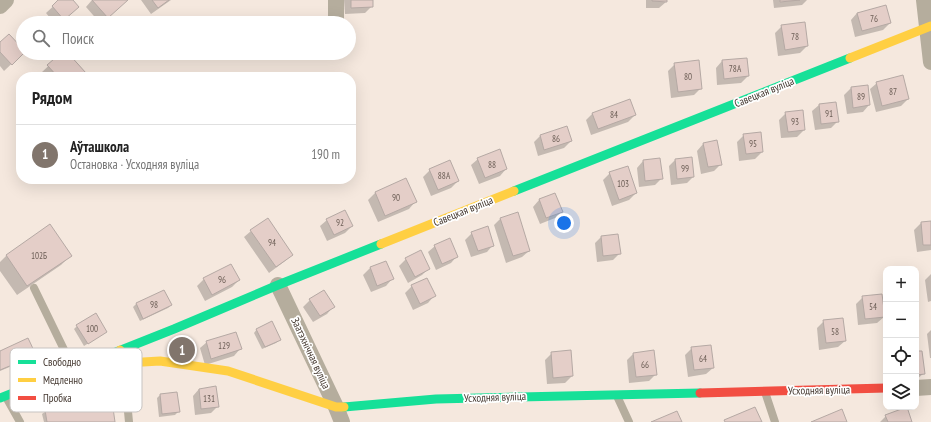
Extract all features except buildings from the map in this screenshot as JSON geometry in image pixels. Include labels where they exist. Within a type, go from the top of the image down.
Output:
[{"type":"street","points":[[0,6],[6,0]]},
{"type":"street","points":[[336,0],[336,16]]},
{"type":"street","points":[[924,0],[929,27],[931,62]]},
{"type":"street","name":"Савецкая вуліца","points":[[125,348],[278,285],[929,27]]},
{"type":"street","name":"Заатэхнічная вуліца","points":[[278,285],[342,422]]},
{"type":"street","name":"Усходняя вуліца","points":[[142,362],[160,362],[228,372],[336,407],[355,407],[436,399],[883,388]]},
{"type":"street","points":[[919,388],[931,387]]},
{"type":"lane","points":[[34,288],[63,348]]},
{"type":"lane","points":[[764,391],[775,422]]},
{"type":"lane","points":[[616,394],[629,422]]},
{"type":"lane","points":[[3,396],[10,407]]},
{"type":"lane","points":[[13,412],[20,422]]},
{"type":"lane","points":[[128,412],[129,422]]},
{"type":"traffic: fast","points":[[514,191],[850,58]]},
{"type":"traffic: fast","points":[[126,348],[381,244]]},
{"type":"traffic: fast","points":[[344,407],[436,399],[700,393]]},
{"type":"traffic: fast","points":[[0,398],[10,394]]},
{"type":"traffic: slow","points":[[850,58],[931,26]]},
{"type":"traffic: slow","points":[[381,244],[514,191]]},
{"type":"traffic: slow","points":[[142,362],[160,361],[228,371],[336,407],[344,407]]},
{"type":"traffic: jam","points":[[700,393],[883,388]]},
{"type":"place","name":"Аўташкола","points":[[182,350]]}]
